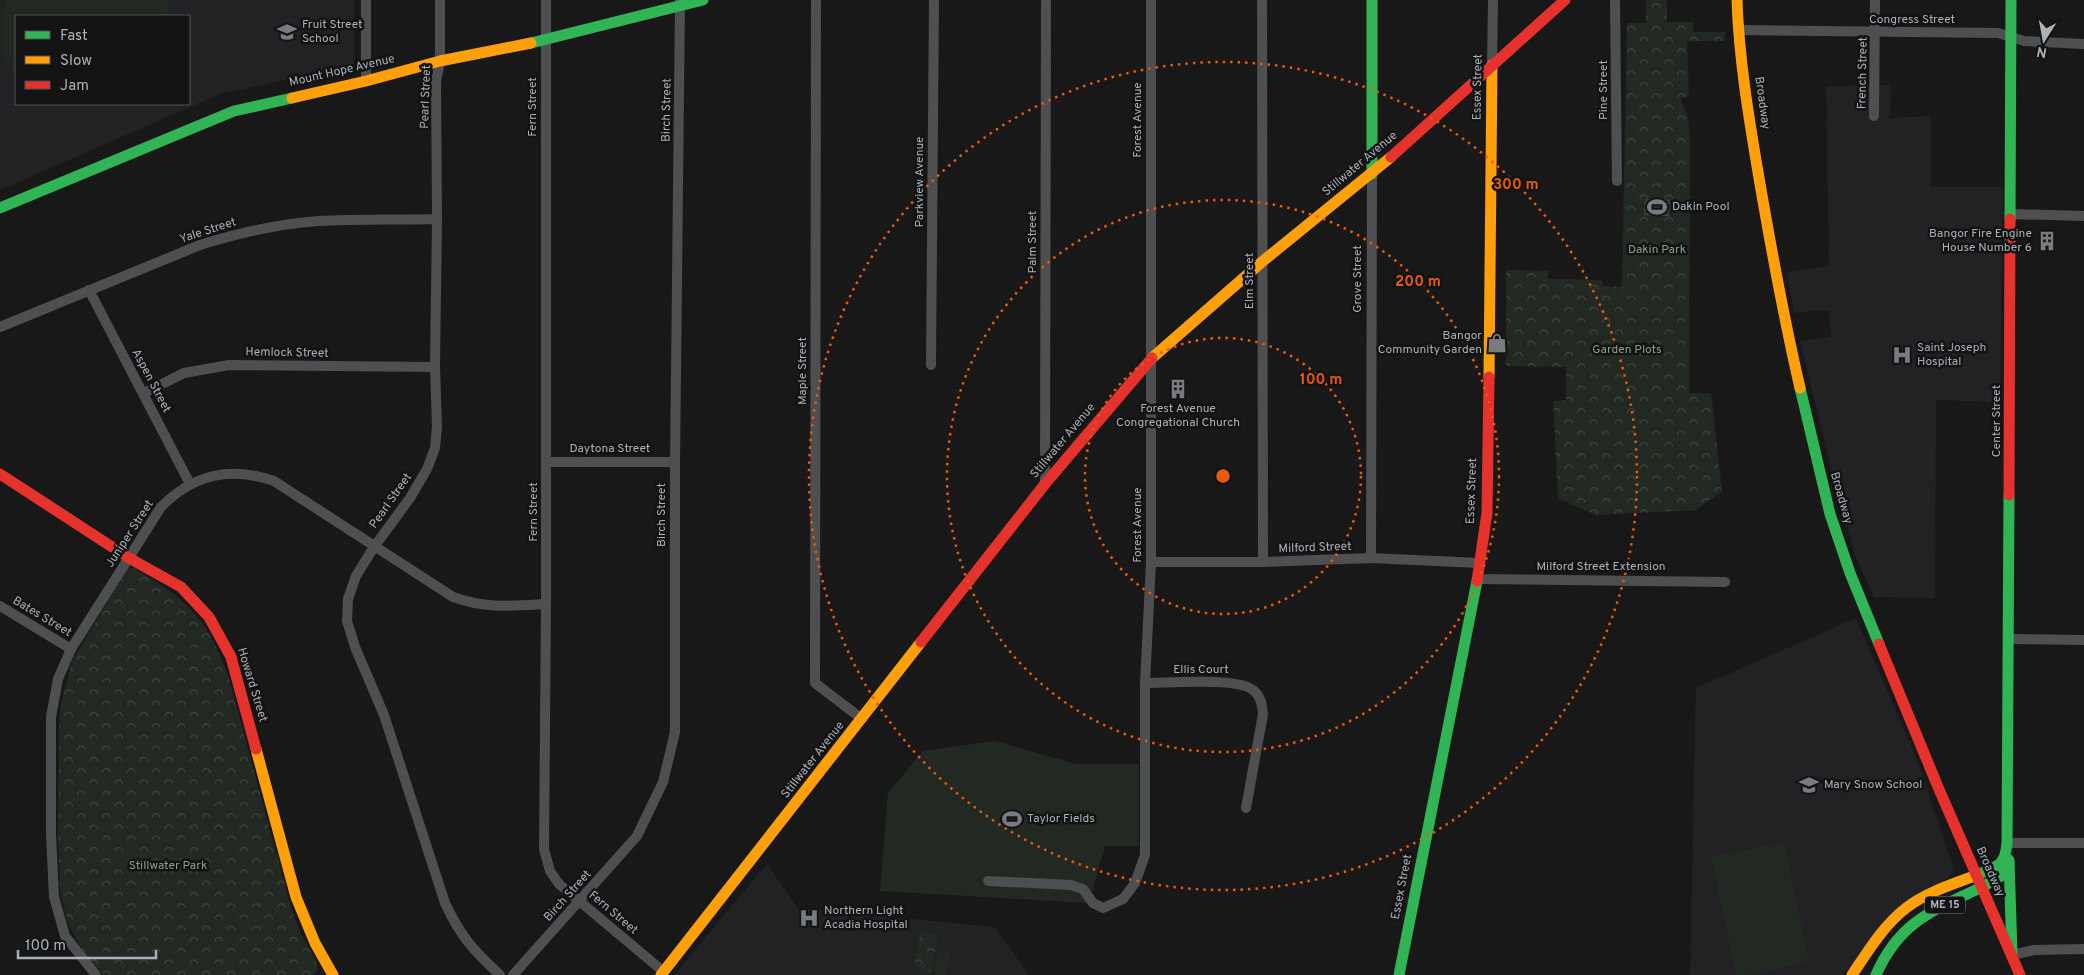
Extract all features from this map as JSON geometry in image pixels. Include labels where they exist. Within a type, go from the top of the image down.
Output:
[{"type":"main road","name":"Mount Hope Avenue","points":[[0,208],[234,111],[366,81],[440,61],[546,40],[680,2],[703,0]]},
{"type":"main road","name":"Grove Street","points":[[1372,0],[1372,174]]},
{"type":"main road","name":"Stillwater Avenue","points":[[662,974],[1045,484],[1151,359],[1263,261],[1372,174],[1565,0]]},
{"type":"main road","name":"Broadway","points":[[1737,0],[1738,30],[1750,124],[1772,251],[1809,433],[1830,514],[1850,574],[2020,975]]},
{"type":"main road","name":"Center Street","points":[[1976,875],[2001,864],[2006,854],[2007,843],[2011,0]]},
{"type":"main road","name":"Essex Street","points":[[1399,975],[1477,579],[1487,513],[1492,65]]},
{"type":"main road","name":"Howard Street","points":[[0,474],[129,558],[181,587],[197,602],[220,634],[231,657],[296,897],[327,973]]},
{"type":"main road","name":"Center Street","points":[[2007,843],[2012,955]]},
{"type":"main road","points":[[1982,888],[2002,878],[2008,868],[2009,860]]},
{"type":"main road","points":[[1852,975],[1882,932],[1902,911],[1924,897],[1976,875]]},
{"type":"main road","name":"ME 15","points":[[1876,975],[1889,948],[1910,924],[1982,888]]},
{"type":"street","points":[[366,0],[366,81]]},
{"type":"street","name":"Pearl Street","points":[[440,0],[440,61],[436,82],[438,219],[435,367],[437,426],[432,455],[427,469],[410,498],[374,547],[356,576],[348,599],[347,621],[355,647],[384,715],[445,904],[458,929],[474,950],[500,975]]},
{"type":"street","name":"Fern Street","points":[[546,0],[544,849],[550,872],[559,884],[662,974]]},
{"type":"street","name":"Maple Street","points":[[816,0],[815,683],[862,719]]},
{"type":"street","name":"Parkview Avenue","points":[[931,365],[934,0]]},
{"type":"street","name":"Palm Street","points":[[1045,484],[1046,0]]},
{"type":"street","name":"Forest Avenue","points":[[988,881],[1071,885],[1083,889],[1093,903],[1103,908],[1122,899],[1135,883],[1144,855],[1145,683],[1151,562],[1151,0]]},
{"type":"street","name":"Elm Street","points":[[1262,0],[1263,562]]},
{"type":"street","name":"Essex Street","points":[[1492,0],[1492,65]]},
{"type":"street","name":"Pine Street","points":[[1616,0],[1617,181]]},
{"type":"street","name":"French Street","points":[[1874,116],[1875,0]]},
{"type":"street","name":"Birch Street","points":[[513,975],[637,836],[663,782],[675,732],[675,462],[680,2]]},
{"type":"street","name":"Congress Street","points":[[1738,30],[1998,33],[2024,41],[2084,44]]},
{"type":"street","name":"Grove Street","points":[[1371,558],[1372,174]]},
{"type":"street","points":[[2011,214],[2084,216]]},
{"type":"street","name":"Yale Street","points":[[0,327],[200,245],[260,229],[317,221],[438,219]]},
{"type":"street","name":"Aspen Street","points":[[89,290],[190,484]]},
{"type":"street","name":"Hemlock Street","points":[[144,393],[184,373],[229,365],[435,367]]},
{"type":"street","name":"Daytona Street","points":[[546,462],[675,462]]},
{"type":"street","name":"Juniper Street","points":[[96,975],[65,936],[54,896],[51,842],[51,717],[58,679],[71,649],[161,507],[173,495],[190,484],[208,477],[243,473],[258,476],[274,481],[453,597],[473,604],[490,606],[546,604]]},
{"type":"street","name":"Milford Street","points":[[1151,562],[1263,562],[1371,558],[1480,563]]},
{"type":"street","name":"Milford Street Extension","points":[[1477,579],[1725,582]]},
{"type":"street","name":"Bates Street","points":[[0,606],[71,649]]},
{"type":"street","points":[[2009,639],[2084,640]]},
{"type":"street","name":"Ellis Court","points":[[1145,683],[1237,683],[1252,689],[1261,700],[1264,714],[1246,808]]},
{"type":"street","points":[[2007,843],[2084,842]]},
{"type":"street","points":[[2012,955],[2034,950],[2084,949]]},
{"type":"shaded area","points":[[0,0],[354,0],[354,65],[220,94],[0,190]]},
{"type":"shaded area","name":"Saint Joseph Hospital","points":[[1891,85],[1890,118],[1931,116],[1931,187],[2003,187],[2000,402],[1936,400],[1935,598],[1874,597],[1855,556],[1834,481],[1800,341],[1831,337],[1829,310],[1794,313],[1787,272],[1829,266],[1826,86]]},
{"type":"shaded area","name":"Dakin Pool","points":[[1645,199],[1670,199],[1669,216],[1644,215]]},
{"type":"shaded area","name":"Mary Snow School","points":[[1856,618],[1918,762],[1954,869],[1949,876],[1842,975],[1690,975],[1696,688]]},
{"type":"shaded area","name":"Northern Light Acadia Hospital","points":[[767,864],[798,908],[995,927],[1029,975],[674,975]]},
{"type":"green space","points":[[6,0],[168,0],[167,15],[15,15],[15,70],[4,58],[4,11]]},
{"type":"green space","points":[[1646,0],[1667,0],[1667,22],[1693,22],[1693,32],[1725,32],[1725,41],[1687,41],[1689,97],[1680,98],[1688,117],[1690,139],[1689,393],[1711,393],[1722,492],[1695,510],[1596,515],[1558,498],[1553,401],[1566,400],[1566,367],[1506,366],[1506,270],[1548,271],[1548,279],[1602,280],[1602,286],[1622,287],[1627,23],[1646,23]]},
{"type":"green space","name":"Stillwater Park","points":[[130,568],[134,568],[152,579],[193,611],[212,638],[220,655],[228,675],[292,911],[301,934],[317,963],[317,971],[312,975],[104,975],[85,954],[67,920],[60,892],[58,837],[61,703],[72,661]]},
{"type":"green space","name":"Taylor Fields","points":[[995,741],[1076,764],[1139,764],[1139,846],[1105,846],[1089,903],[880,891],[888,793],[923,751]]},
{"type":"green space","points":[[1784,842],[1809,962],[1747,975],[1736,975],[1711,857]]},
{"type":"green space","points":[[921,931],[938,935],[931,972],[914,969]]},
{"type":"green space","points":[[938,951],[951,953],[946,975],[934,975]]},
{"type":"traffic: fast","points":[[531,43],[703,0]]},
{"type":"traffic: fast","points":[[1372,0],[1372,174]]},
{"type":"traffic: fast","points":[[2010,219],[2011,0]]},
{"type":"traffic: fast","points":[[0,208],[234,111],[292,98]]},
{"type":"traffic: fast","points":[[1800,388],[1830,514],[1850,573],[1879,644]]},
{"type":"traffic: fast","points":[[1977,875],[1999,865],[2004,857],[2007,843],[2009,495]]},
{"type":"traffic: fast","points":[[1399,975],[1477,581]]},
{"type":"traffic: fast","points":[[2009,860],[2012,954]]},
{"type":"traffic: fast","points":[[1982,887],[2003,875],[2009,862]]},
{"type":"traffic: fast","points":[[1876,975],[1895,942],[1919,920],[1948,903],[1982,887]]},
{"type":"traffic: slow","points":[[1737,0],[1742,67],[1752,134],[1778,283],[1800,388]]},
{"type":"traffic: slow","points":[[292,98],[440,61],[531,43]]},
{"type":"traffic: slow","points":[[1489,377],[1492,65]]},
{"type":"traffic: slow","points":[[1152,358],[1263,261],[1391,157]]},
{"type":"traffic: slow","points":[[661,975],[921,642]]},
{"type":"traffic: slow","points":[[256,749],[296,897],[315,943],[333,975]]},
{"type":"traffic: slow","points":[[1852,975],[1883,931],[1906,908],[1931,893],[1977,875]]},
{"type":"traffic: jam","points":[[1391,157],[1565,0]]},
{"type":"traffic: jam","points":[[2009,495],[2010,219]]},
{"type":"traffic: jam","points":[[921,642],[1045,484],[1152,358]]},
{"type":"traffic: jam","points":[[1477,581],[1487,513],[1489,377]]},
{"type":"traffic: jam","points":[[0,474],[129,558],[181,587],[209,617],[231,657],[256,749]]},
{"type":"traffic: jam","points":[[1879,644],[1938,787],[2020,975]]},
{"type":"place","name":"Fruit Street School","points":[[287,32]]},
{"type":"place","name":"Dakin Pool","points":[[1657,207]]},
{"type":"place","name":"Bangor Fire Engine House Number 6","points":[[2047,241]]},
{"type":"place","name":"Bangor Community Garden","points":[[1497,343]]},
{"type":"place","name":"Saint Joseph Hospital","points":[[1902,355]]},
{"type":"place","name":"Forest Avenue Congregational Church","points":[[1178,389]]},
{"type":"place","name":"Mary Snow School","points":[[1809,785]]},
{"type":"place","name":"Taylor Fields","points":[[1012,819]]},
{"type":"place","name":"Northern Light Acadia Hospital","points":[[809,918]]},
{"type":"park label","name":"Dakin Park","points":[[1657,250]]},
{"type":"park label","name":"Garden Plots","points":[[1627,350]]}]
